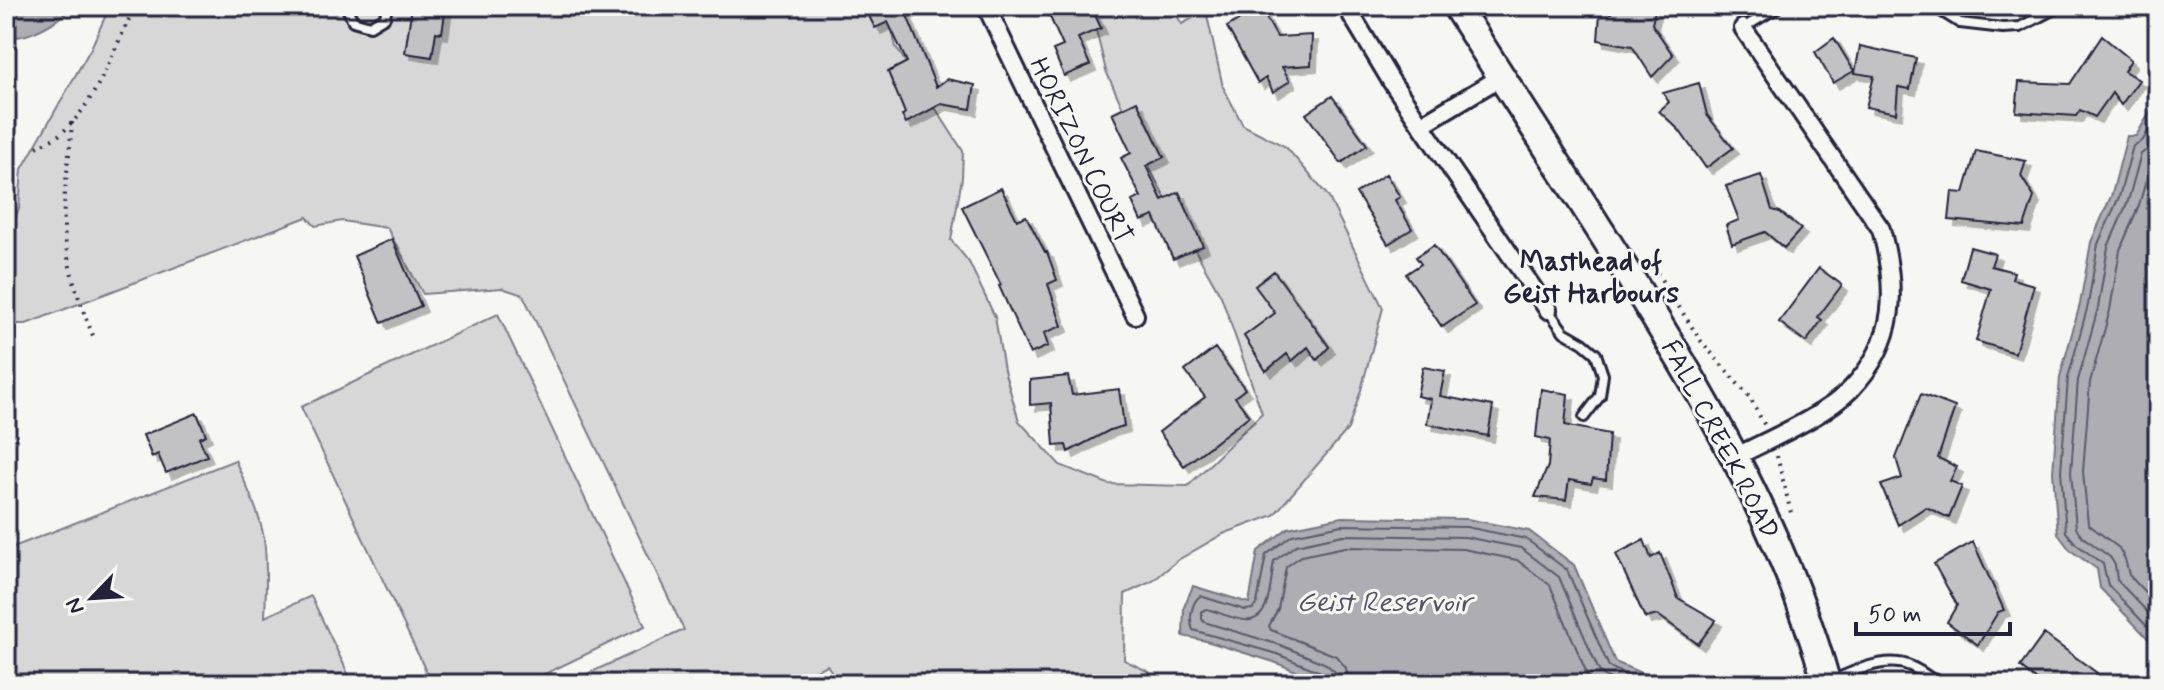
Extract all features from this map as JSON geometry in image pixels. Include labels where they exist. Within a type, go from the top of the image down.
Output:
[{"type":"main road","name":"FALL CREEK ROAD","points":[[1456,6],[1680,358],[1735,457],[1785,562],[1827,684]]},
{"type":"street","name":"HORIZON COURT","points":[[986,6],[1135,315]]},
{"type":"street","points":[[1346,6],[1391,81],[1548,310]]},
{"type":"street","points":[[1735,457],[1812,416],[1851,389],[1877,351],[1888,324],[1893,291],[1890,262],[1881,229],[1743,28]]},
{"type":"street","points":[[1421,125],[1501,77]]},
{"type":"lane","points":[[346,6],[353,21],[370,26],[385,17],[387,6]]},
{"type":"lane","points":[[1743,28],[1780,6]]},
{"type":"lane","points":[[1933,6],[1960,23],[2003,28],[2020,27],[2060,6]]},
{"type":"lane","points":[[1548,310],[1564,332],[1596,354],[1603,375],[1600,396],[1584,417]]},
{"type":"lane","points":[[1827,684],[1873,665],[1901,662],[1938,684]]},
{"type":"path","points":[[37,147],[57,137],[92,96],[138,6]]},
{"type":"path","points":[[451,11],[463,12],[482,6]]},
{"type":"path","points":[[72,122],[64,206],[67,253],[79,303],[94,338]]},
{"type":"shaded area","points":[[110,6],[886,6],[896,47],[963,151],[962,178],[951,240],[969,262],[995,317],[1004,370],[1019,421],[1060,465],[1108,484],[1188,486],[1262,413],[1221,296],[1155,179],[1106,71],[1090,6],[1171,6],[1182,24],[1206,11],[1223,87],[1243,125],[1286,147],[1328,196],[1383,308],[1361,390],[1348,429],[1274,515],[1223,534],[1178,560],[1153,581],[1125,594],[1124,660],[1149,672],[1149,684],[840,684],[827,665],[786,684],[565,684],[684,630],[523,295],[502,288],[423,294],[387,228],[342,221],[315,226],[307,217],[26,324],[6,324],[6,242],[19,208],[22,169],[91,48]]},
{"type":"shaded area","points":[[498,314],[645,626],[524,684],[432,684],[301,407]]},
{"type":"shaded area","points":[[235,460],[254,503],[264,537],[265,617],[311,596],[353,684],[17,684],[6,663],[6,550]]},
{"type":"water","points":[[6,6],[72,6],[42,29],[24,36],[6,37]]},
{"type":"water","points":[[2158,98],[2158,649],[2100,588],[2097,569],[2070,550],[2058,534],[2053,472],[2060,377],[2080,304],[2091,242],[2112,194],[2127,136],[2136,136]]},
{"type":"water","name":"Geist Reservoir","points":[[1342,517],[1467,519],[1529,531],[1574,565],[1615,662],[1667,684],[1328,684],[1274,662],[1183,636],[1184,607],[1193,586],[1249,603],[1258,551],[1288,528]]},
{"type":"building","points":[[412,6],[446,6],[442,33],[436,32],[432,57],[405,53]]},
{"type":"building","points":[[864,6],[920,6],[906,13],[936,87],[947,79],[975,85],[971,109],[941,104],[906,123],[888,72],[907,62],[888,22],[875,28]]},
{"type":"building","points":[[1045,6],[1091,6],[1101,28],[1078,38],[1090,65],[1064,76],[1053,50],[1063,46]]},
{"type":"building","points":[[1612,6],[1656,6],[1652,24],[1673,55],[1652,77],[1632,46],[1598,40],[1600,13],[1611,13]]},
{"type":"building","points":[[1260,7],[1277,37],[1312,35],[1311,65],[1282,67],[1290,81],[1273,92],[1266,78],[1258,83],[1227,27]]},
{"type":"building","points":[[2102,36],[2131,60],[2124,71],[2139,80],[2121,105],[2112,93],[2095,117],[2080,110],[2076,116],[2016,112],[2019,82],[2070,84]]},
{"type":"building","points":[[1834,38],[1854,71],[1833,83],[1815,52]]},
{"type":"building","points":[[1860,46],[1916,58],[1910,89],[1898,87],[1896,113],[1866,107],[1874,76],[1855,73]]},
{"type":"building","points":[[1699,83],[1707,115],[1733,148],[1706,168],[1679,130],[1659,111],[1669,102],[1663,93]]},
{"type":"building","points":[[1332,96],[1367,145],[1341,163],[1306,114]]},
{"type":"building","points":[[1137,101],[1164,157],[1146,166],[1162,200],[1179,192],[1203,246],[1173,259],[1154,216],[1141,221],[1132,201],[1141,197],[1121,158],[1131,153],[1112,113]]},
{"type":"building","points":[[1976,151],[2026,161],[2021,176],[2034,197],[2024,227],[1949,220],[1952,192],[1964,193]]},
{"type":"building","points":[[1386,174],[1400,197],[1395,200],[1412,229],[1388,244],[1356,193]]},
{"type":"building","points":[[1761,175],[1772,210],[1780,212],[1801,229],[1784,248],[1765,232],[1732,244],[1726,225],[1739,220],[1726,186]]},
{"type":"building","points":[[1001,188],[1017,220],[1026,216],[1047,252],[1057,280],[1048,284],[1062,326],[1044,333],[1048,346],[1030,354],[1001,285],[962,207]]},
{"type":"building","points":[[392,239],[421,306],[382,323],[354,256]]},
{"type":"building","points":[[1434,245],[1475,305],[1442,327],[1406,274],[1421,264],[1416,257]]},
{"type":"building","points":[[1970,247],[1995,254],[1991,266],[2014,272],[2012,279],[2034,285],[2015,353],[1976,341],[1991,289],[1961,280]]},
{"type":"building","points":[[1819,268],[1842,285],[1818,317],[1822,320],[1806,342],[1779,322]]},
{"type":"building","points":[[1274,271],[1329,347],[1317,360],[1308,347],[1292,361],[1287,354],[1266,371],[1244,336],[1275,313],[1255,286]]},
{"type":"building","points":[[1215,348],[1245,389],[1235,397],[1249,416],[1184,466],[1159,432],[1205,397],[1185,371]]},
{"type":"building","points":[[1423,367],[1445,371],[1440,396],[1493,406],[1488,436],[1427,424],[1431,399],[1417,396]]},
{"type":"building","points":[[1068,376],[1072,395],[1119,389],[1124,426],[1068,452],[1066,445],[1054,446],[1051,403],[1030,405],[1030,380]]},
{"type":"building","points":[[1541,389],[1568,394],[1565,425],[1609,434],[1606,480],[1593,478],[1591,484],[1569,480],[1566,500],[1535,497],[1548,466],[1550,440],[1536,437]]},
{"type":"building","points":[[1921,394],[1955,407],[1938,458],[1957,467],[1950,481],[1962,486],[1949,518],[1926,507],[1898,525],[1881,485],[1902,478],[1896,458]]},
{"type":"building","points":[[197,413],[206,435],[199,438],[207,456],[166,473],[158,454],[152,457],[143,435]]},
{"type":"building","points":[[1644,540],[1651,558],[1660,553],[1678,598],[1716,620],[1698,644],[1658,615],[1645,618],[1616,554]]},
{"type":"building","points":[[1973,542],[2004,610],[1998,612],[1978,645],[1947,622],[1957,605],[1934,564]]},
{"type":"building","points":[[2044,634],[2097,673],[2089,684],[2042,684],[2020,667]]},
{"type":"district","name":"Masthead of Geist Harbours","points":[[1591,276]]}]
